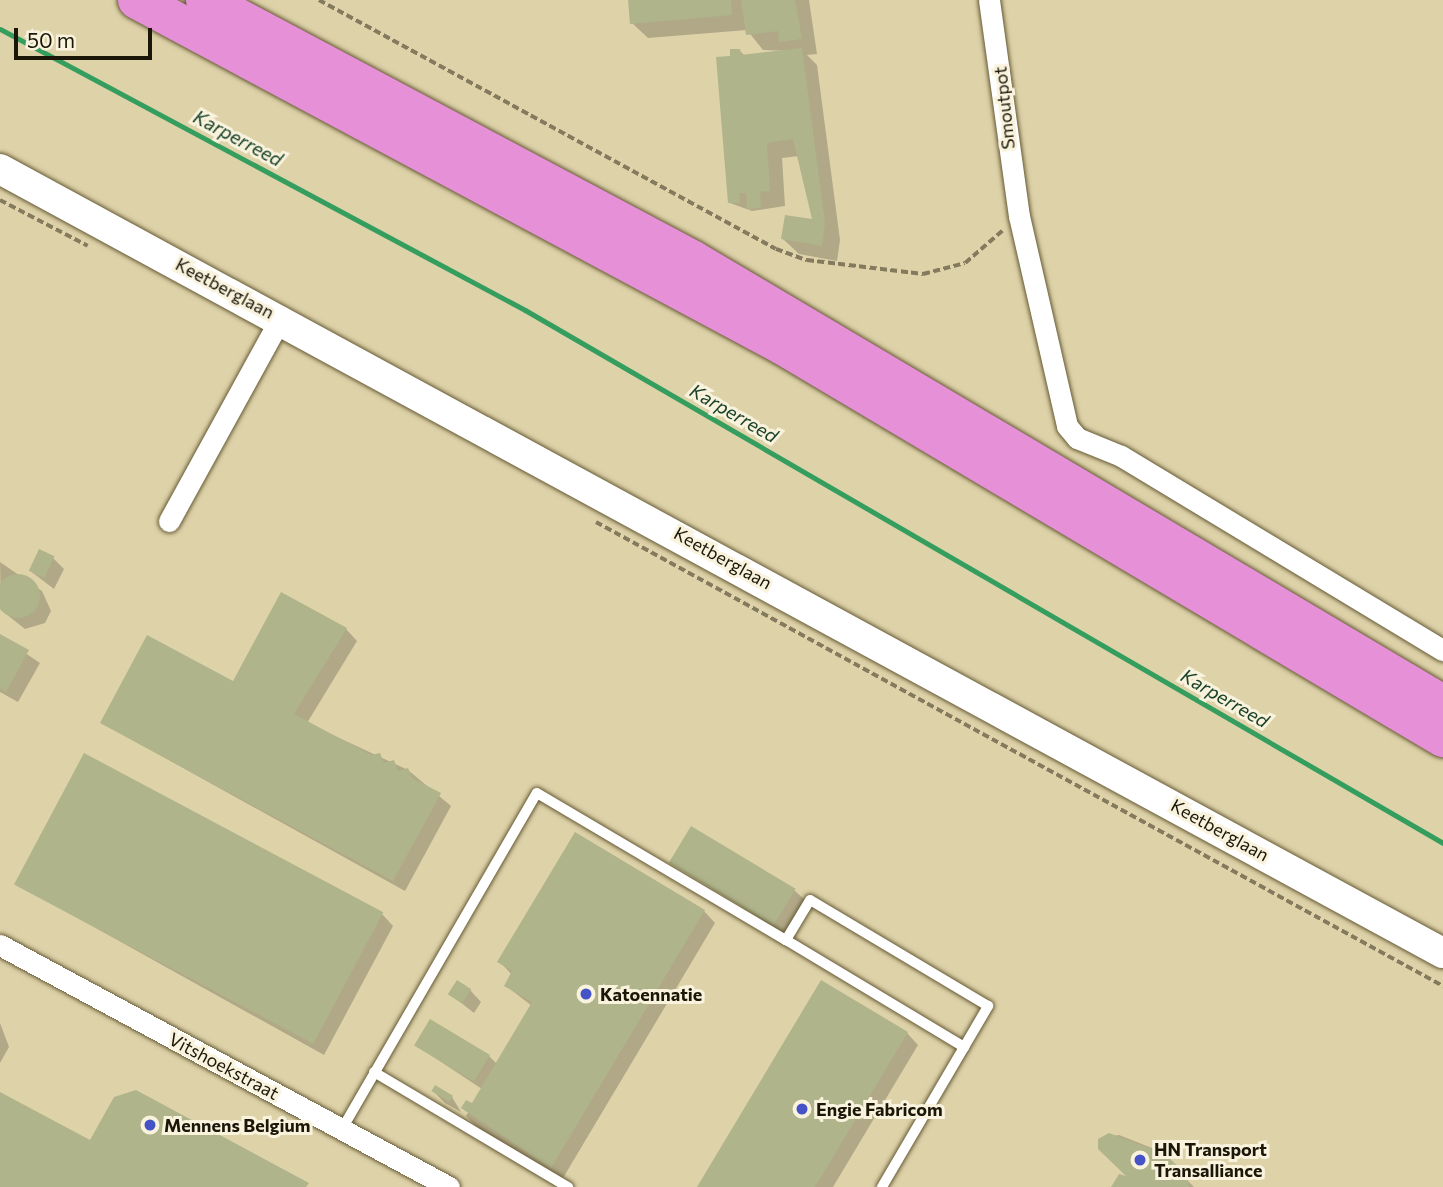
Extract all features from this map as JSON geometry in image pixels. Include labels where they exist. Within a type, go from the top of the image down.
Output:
[{"type":"highway","points":[[137,0],[783,346],[1443,738]]},
{"type":"highway","points":[[205,0],[716,272],[1443,704]]},
{"type":"main road","name":"Keetberglaan","points":[[0,150],[1443,933]]},
{"type":"main road","name":"Keetberglaan","points":[[0,169],[281,317],[1443,953]]},
{"type":"street","name":"Smoutpot","points":[[989,0],[1019,216],[1058,397],[1077,438],[1121,456],[1443,650]]},
{"type":"street","points":[[169,521],[281,317]]},
{"type":"street","name":"Vitshoekstraat","points":[[0,945],[449,1187]]},
{"type":"lane","points":[[342,1129],[537,793],[964,1047]]},
{"type":"lane","points":[[786,940],[810,900],[988,1006],[882,1187]]},
{"type":"lane","points":[[374,1072],[568,1187]]},
{"type":"path","points":[[318,0],[776,249],[807,260],[923,274],[965,263],[1019,216]]},
{"type":"path","points":[[0,200],[98,251]]},
{"type":"path","points":[[584,516],[1443,986]]},
{"type":"building","points":[[628,0],[731,0],[732,15],[630,24]]},
{"type":"building","points":[[741,0],[795,0],[802,39],[779,42],[778,31],[746,35]]},
{"type":"building","points":[[802,48],[825,223],[822,246],[781,239],[785,215],[812,219],[793,139],[767,143],[770,191],[760,192],[761,208],[747,209],[746,193],[739,193],[740,203],[728,203],[716,57],[730,56],[730,49],[740,49],[741,55]]},
{"type":"building","points":[[39,549],[54,556],[44,578],[29,571]]},
{"type":"building","points":[[18,574],[34,580],[40,596],[34,612],[18,618],[2,612],[-4,596],[2,580]]},
{"type":"building","points":[[281,592],[347,628],[294,714],[371,755],[380,753],[384,763],[394,760],[398,771],[408,768],[412,778],[441,793],[393,881],[100,723],[147,635],[233,681]]},
{"type":"building","points":[[0,634],[29,650],[6,692],[0,688]]},
{"type":"building","points":[[84,753],[383,912],[313,1044],[14,885]]},
{"type":"building","points":[[691,826],[796,889],[773,926],[669,863]]},
{"type":"building","name":"Katoennatie","points":[[575,832],[705,910],[551,1168],[461,1108],[466,1100],[472,1103],[532,1002],[504,986],[512,971],[497,962]]},
{"type":"building","points":[[457,980],[471,989],[462,1004],[448,994]]},
{"type":"building","name":"Engie Fabricom","points":[[821,980],[908,1032],[815,1187],[697,1187]]},
{"type":"building","points":[[430,1019],[490,1055],[474,1082],[414,1046]]},
{"type":"building","points":[[435,1085],[453,1096],[449,1102],[431,1091]]},
{"type":"building","name":"Mennens Belgium","points":[[136,1090],[309,1183],[306,1187],[0,1187],[0,1092],[90,1140],[114,1097]]},
{"type":"building","name":"HN Transport Transalliance","points":[[1109,1133],[1165,1154],[1187,1175],[1189,1187],[1111,1187],[1119,1174],[1126,1176],[1098,1149],[1098,1139]]},
{"type":"waterway","name":"Karperreed","points":[[0,29],[525,310],[1443,843]]},
{"type":"place","name":"Katoennatie","points":[[586,994]]},
{"type":"place","name":"Engie Fabricom","points":[[802,1109]]},
{"type":"place","name":"Mennens Belgium","points":[[150,1125]]},
{"type":"place","name":"HN Transport Transalliance","points":[[1140,1160]]}]
